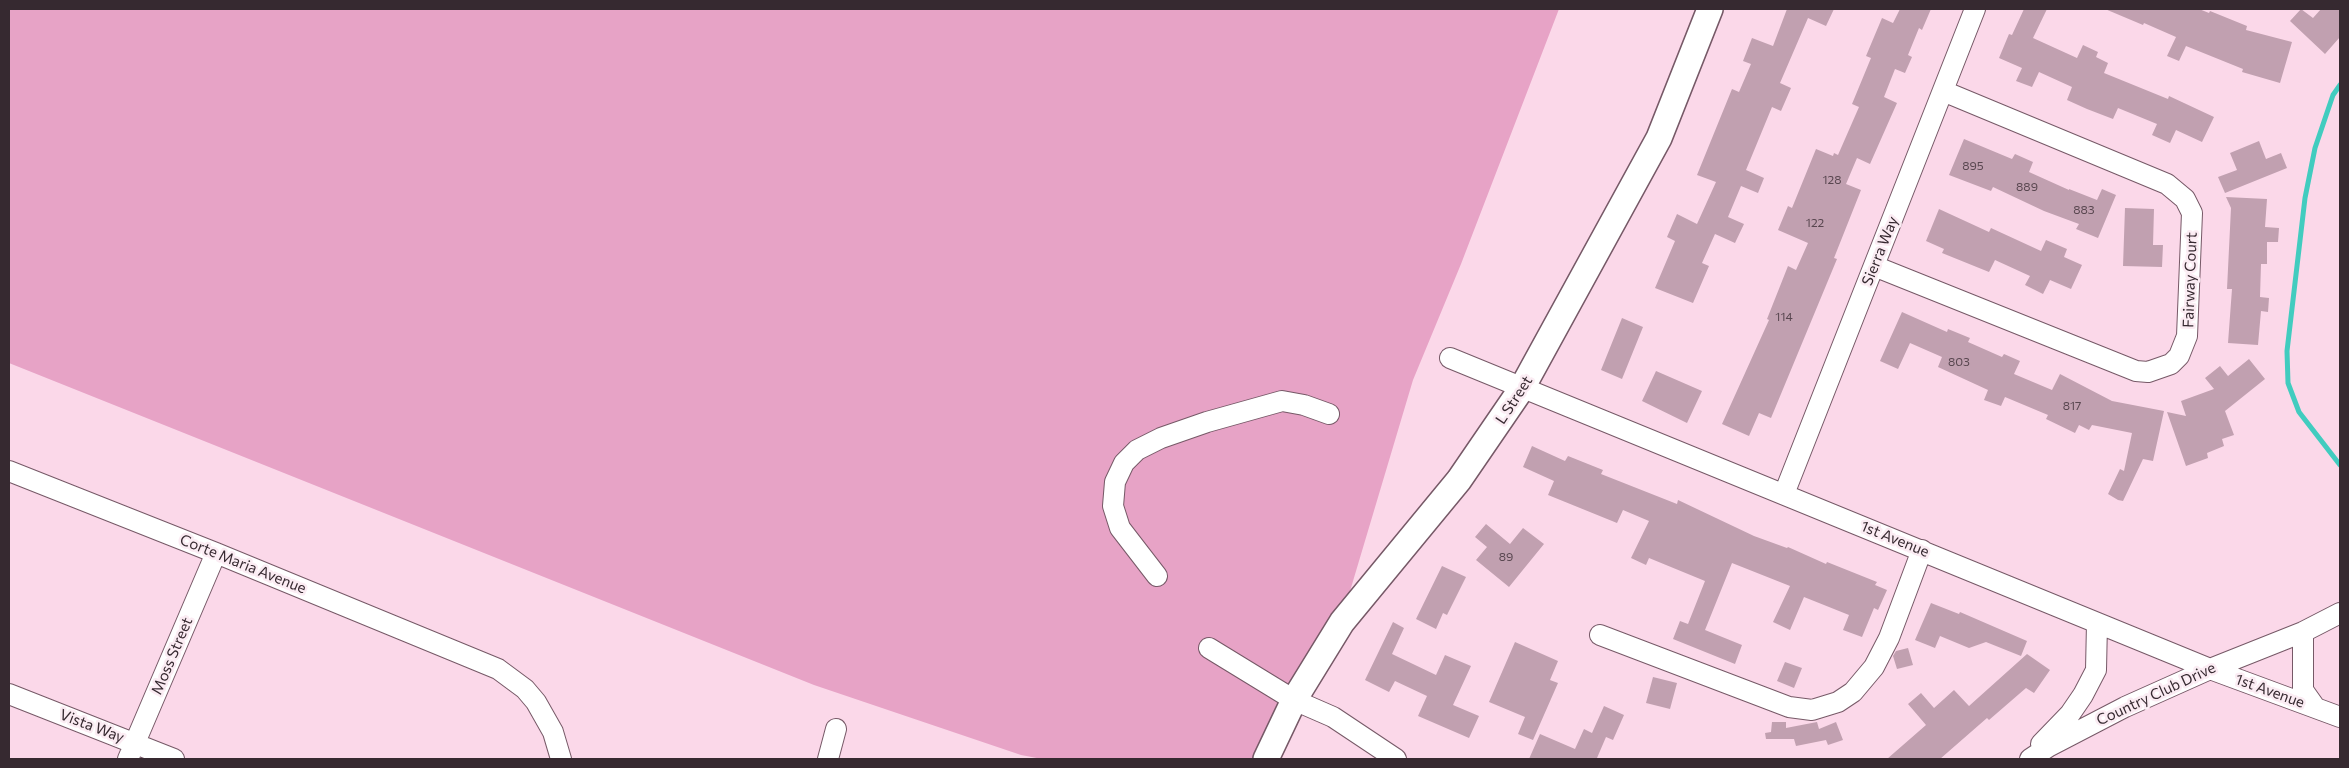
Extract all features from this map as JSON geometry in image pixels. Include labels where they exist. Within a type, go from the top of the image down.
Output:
[{"type":"main road","name":"L Street","points":[[1266,759],[1294,700],[1342,622],[1458,480],[1522,388],[1659,138],[1710,9]]},
{"type":"street","name":"Sierra Way","points":[[1784,494],[1975,9]]},
{"type":"street","name":"Fairway Court","points":[[1874,266],[2136,371],[2148,372],[2171,364],[2179,356],[2187,336],[2192,213],[2185,199],[2167,184],[1943,91]]},
{"type":"street","name":"1st Avenue","points":[[1450,358],[2210,669],[2340,717]]},
{"type":"street","points":[[1157,576],[1120,528],[1113,506],[1114,482],[1124,463],[1137,450],[1161,438],[1207,422],[1282,401],[1304,405],[1329,414]]},
{"type":"street","name":"Corte Maria Avenue","points":[[9,471],[476,659],[512,678],[536,702],[553,732],[561,759]]},
{"type":"street","points":[[1600,635],[1789,707],[1812,710],[1838,702],[1853,692],[1874,668],[1889,638],[1922,550]]},
{"type":"street","name":"Moss Street","points":[[131,751],[216,553]]},
{"type":"street","name":"Country Club Drive","points":[[2029,759],[2048,747],[2125,707],[2210,669],[2303,632],[2340,613]]},
{"type":"street","name":"Country Club Drive","points":[[2029,759],[2047,737],[2070,714],[2083,695],[2096,670],[2097,623]]},
{"type":"street","points":[[2303,632],[2304,690],[2314,707]]},
{"type":"street","points":[[1208,648],[1294,700],[1333,717],[1396,759]]},
{"type":"street","name":"Vista Way","points":[[9,694],[131,751],[174,759]]},
{"type":"street","points":[[828,759],[836,729]]},
{"type":"shaded area","points":[[9,9],[1559,9],[1461,264],[1413,380],[1339,628],[1265,759],[1042,759],[1021,755],[814,685],[9,363]]},
{"type":"building","points":[[1787,9],[1834,9],[1826,26],[1808,18],[1780,83],[1791,88],[1781,111],[1772,107],[1746,170],[1764,178],[1758,193],[1741,186],[1728,217],[1744,224],[1735,243],[1715,234],[1702,263],[1709,266],[1693,303],[1655,288],[1675,241],[1667,237],[1677,214],[1697,224],[1716,182],[1697,175],[1732,89],[1739,92],[1751,64],[1743,61],[1752,38],[1773,46]]},
{"type":"building","points":[[1900,9],[1931,9],[1922,30],[1919,28],[1908,55],[1912,57],[1905,73],[1895,69],[1884,97],[1897,103],[1870,164],[1857,158],[1846,184],[1861,190],[1834,258],[1837,259],[1771,418],[1759,413],[1749,436],[1722,424],[1769,320],[1767,319],[1788,266],[1796,270],[1808,243],[1778,230],[1788,206],[1792,208],[1816,149],[1833,156],[1834,153],[1838,155],[1859,107],[1852,104],[1871,58],[1866,56],[1882,18],[1893,23]]},
{"type":"building","points":[[2024,9],[2047,9],[2033,38],[2077,58],[2083,45],[2098,52],[2096,57],[2108,63],[2104,73],[2168,99],[2169,96],[2214,117],[2202,142],[2176,130],[2170,143],[2152,135],[2157,124],[2118,108],[2113,119],[2087,109],[2067,100],[2072,87],[2039,72],[2032,87],[2016,81],[2022,68],[1999,58],[2009,34],[2012,35]]},
{"type":"building","points":[[2105,9],[2199,9],[2209,13],[2210,11],[2247,26],[2246,30],[2292,42],[2280,83],[2242,72],[2243,69],[2186,46],[2179,61],[2167,56],[2176,37]]},
{"type":"building","points":[[2301,9],[2313,18],[2321,9],[2340,9],[2340,37],[2325,54],[2290,21]]},
{"type":"building","points":[[1964,139],[2012,159],[2015,154],[2033,162],[2029,172],[2069,190],[2097,200],[2102,189],[2116,195],[2098,238],[2076,229],[2079,224],[2044,211],[1993,187],[1991,191],[1949,175]]},
{"type":"building","points":[[2259,141],[2266,159],[2281,153],[2287,168],[2225,193],[2218,177],[2237,170],[2230,153]]},
{"type":"building","points":[[2226,197],[2267,199],[2265,227],[2279,228],[2278,242],[2267,242],[2267,264],[2261,264],[2260,297],[2269,298],[2268,312],[2261,311],[2258,345],[2228,343],[2232,289],[2227,289],[2231,208]]},
{"type":"building","points":[[2125,208],[2154,209],[2153,245],[2163,245],[2162,267],[2123,266]]},
{"type":"building","points":[[1939,209],[1989,232],[1991,228],[2041,251],[2046,240],[2067,249],[2064,257],[2082,265],[2071,289],[2050,280],[2043,294],[2025,285],[2030,276],[1995,260],[1989,272],[1942,253],[1944,249],[1926,241]]},
{"type":"building","points":[[1902,312],[1947,332],[1948,329],[1970,338],[1968,342],[2002,357],[2004,354],[2020,361],[2014,374],[2052,390],[2060,374],[2112,401],[2164,411],[2153,461],[2143,459],[2123,501],[2118,500],[2108,494],[2120,469],[2124,471],[2132,433],[2092,425],[2089,430],[2079,425],[2075,433],[2046,419],[2048,415],[2005,397],[2001,406],[1984,400],[1988,390],[1938,367],[1942,357],[1910,343],[1898,369],[1880,361]]},
{"type":"building","points":[[1622,318],[1643,327],[1622,379],[1601,370]]},
{"type":"building","points":[[2249,359],[2265,379],[2225,411],[2234,435],[2222,439],[2224,446],[2207,453],[2208,458],[2186,466],[2167,412],[2186,416],[2181,401],[2214,389],[2205,378],[2220,366],[2228,376]]},
{"type":"building","points":[[1656,371],[1702,391],[1687,423],[1642,401]]},
{"type":"building","points":[[1532,446],[1565,461],[1568,456],[1603,470],[1601,474],[1677,504],[1678,500],[1754,536],[1788,547],[1826,564],[1827,562],[1877,582],[1875,585],[1887,590],[1878,610],[1874,608],[1862,637],[1843,630],[1849,615],[1804,597],[1790,630],[1773,622],[1790,586],[1732,563],[1705,630],[1742,645],[1735,664],[1673,639],[1680,621],[1688,624],[1705,581],[1649,558],[1646,565],[1631,558],[1649,521],[1623,510],[1617,523],[1548,495],[1554,481],[1523,467]]},
{"type":"building","points":[[1486,524],[1510,544],[1523,528],[1544,544],[1509,587],[1476,560],[1487,547],[1475,537]]},
{"type":"building","points":[[1442,566],[1466,577],[1447,615],[1443,613],[1436,629],[1416,619]]},
{"type":"building","points":[[1931,603],[1959,614],[1960,612],[2027,641],[2021,656],[1986,642],[1969,648],[1940,636],[1935,648],[1915,640]]},
{"type":"building","points":[[1393,622],[1404,628],[1392,654],[1436,675],[1445,655],[1471,666],[1453,705],[1479,716],[1469,738],[1418,716],[1427,696],[1395,681],[1389,692],[1365,680]]},
{"type":"building","points":[[1515,642],[1558,661],[1550,680],[1558,683],[1533,740],[1518,734],[1525,717],[1489,702]]},
{"type":"building","points":[[1908,648],[1913,665],[1897,669],[1893,656],[1896,651]]},
{"type":"building","points":[[2027,654],[2050,670],[2034,693],[2026,688],[1989,720],[1987,718],[1940,759],[1887,759],[1926,725],[1908,704],[1921,693],[1934,708],[1954,690],[1969,706]]},
{"type":"building","points":[[1785,662],[1802,668],[1794,688],[1777,681]]},
{"type":"building","points":[[1653,677],[1677,683],[1670,709],[1646,703]]},
{"type":"building","points":[[1604,706],[1624,715],[1613,740],[1606,737],[1597,758],[1600,759],[1529,759],[1540,734],[1575,749],[1584,729],[1592,733]]},
{"type":"building","points":[[1772,722],[1786,722],[1786,728],[1817,722],[1819,729],[1836,722],[1843,740],[1828,745],[1826,740],[1796,746],[1794,739],[1766,739],[1765,733],[1771,732]]},
{"type":"waterway","points":[[2340,85],[2333,95],[2315,148],[2305,198],[2287,351],[2288,383],[2299,412],[2340,465]]}]
